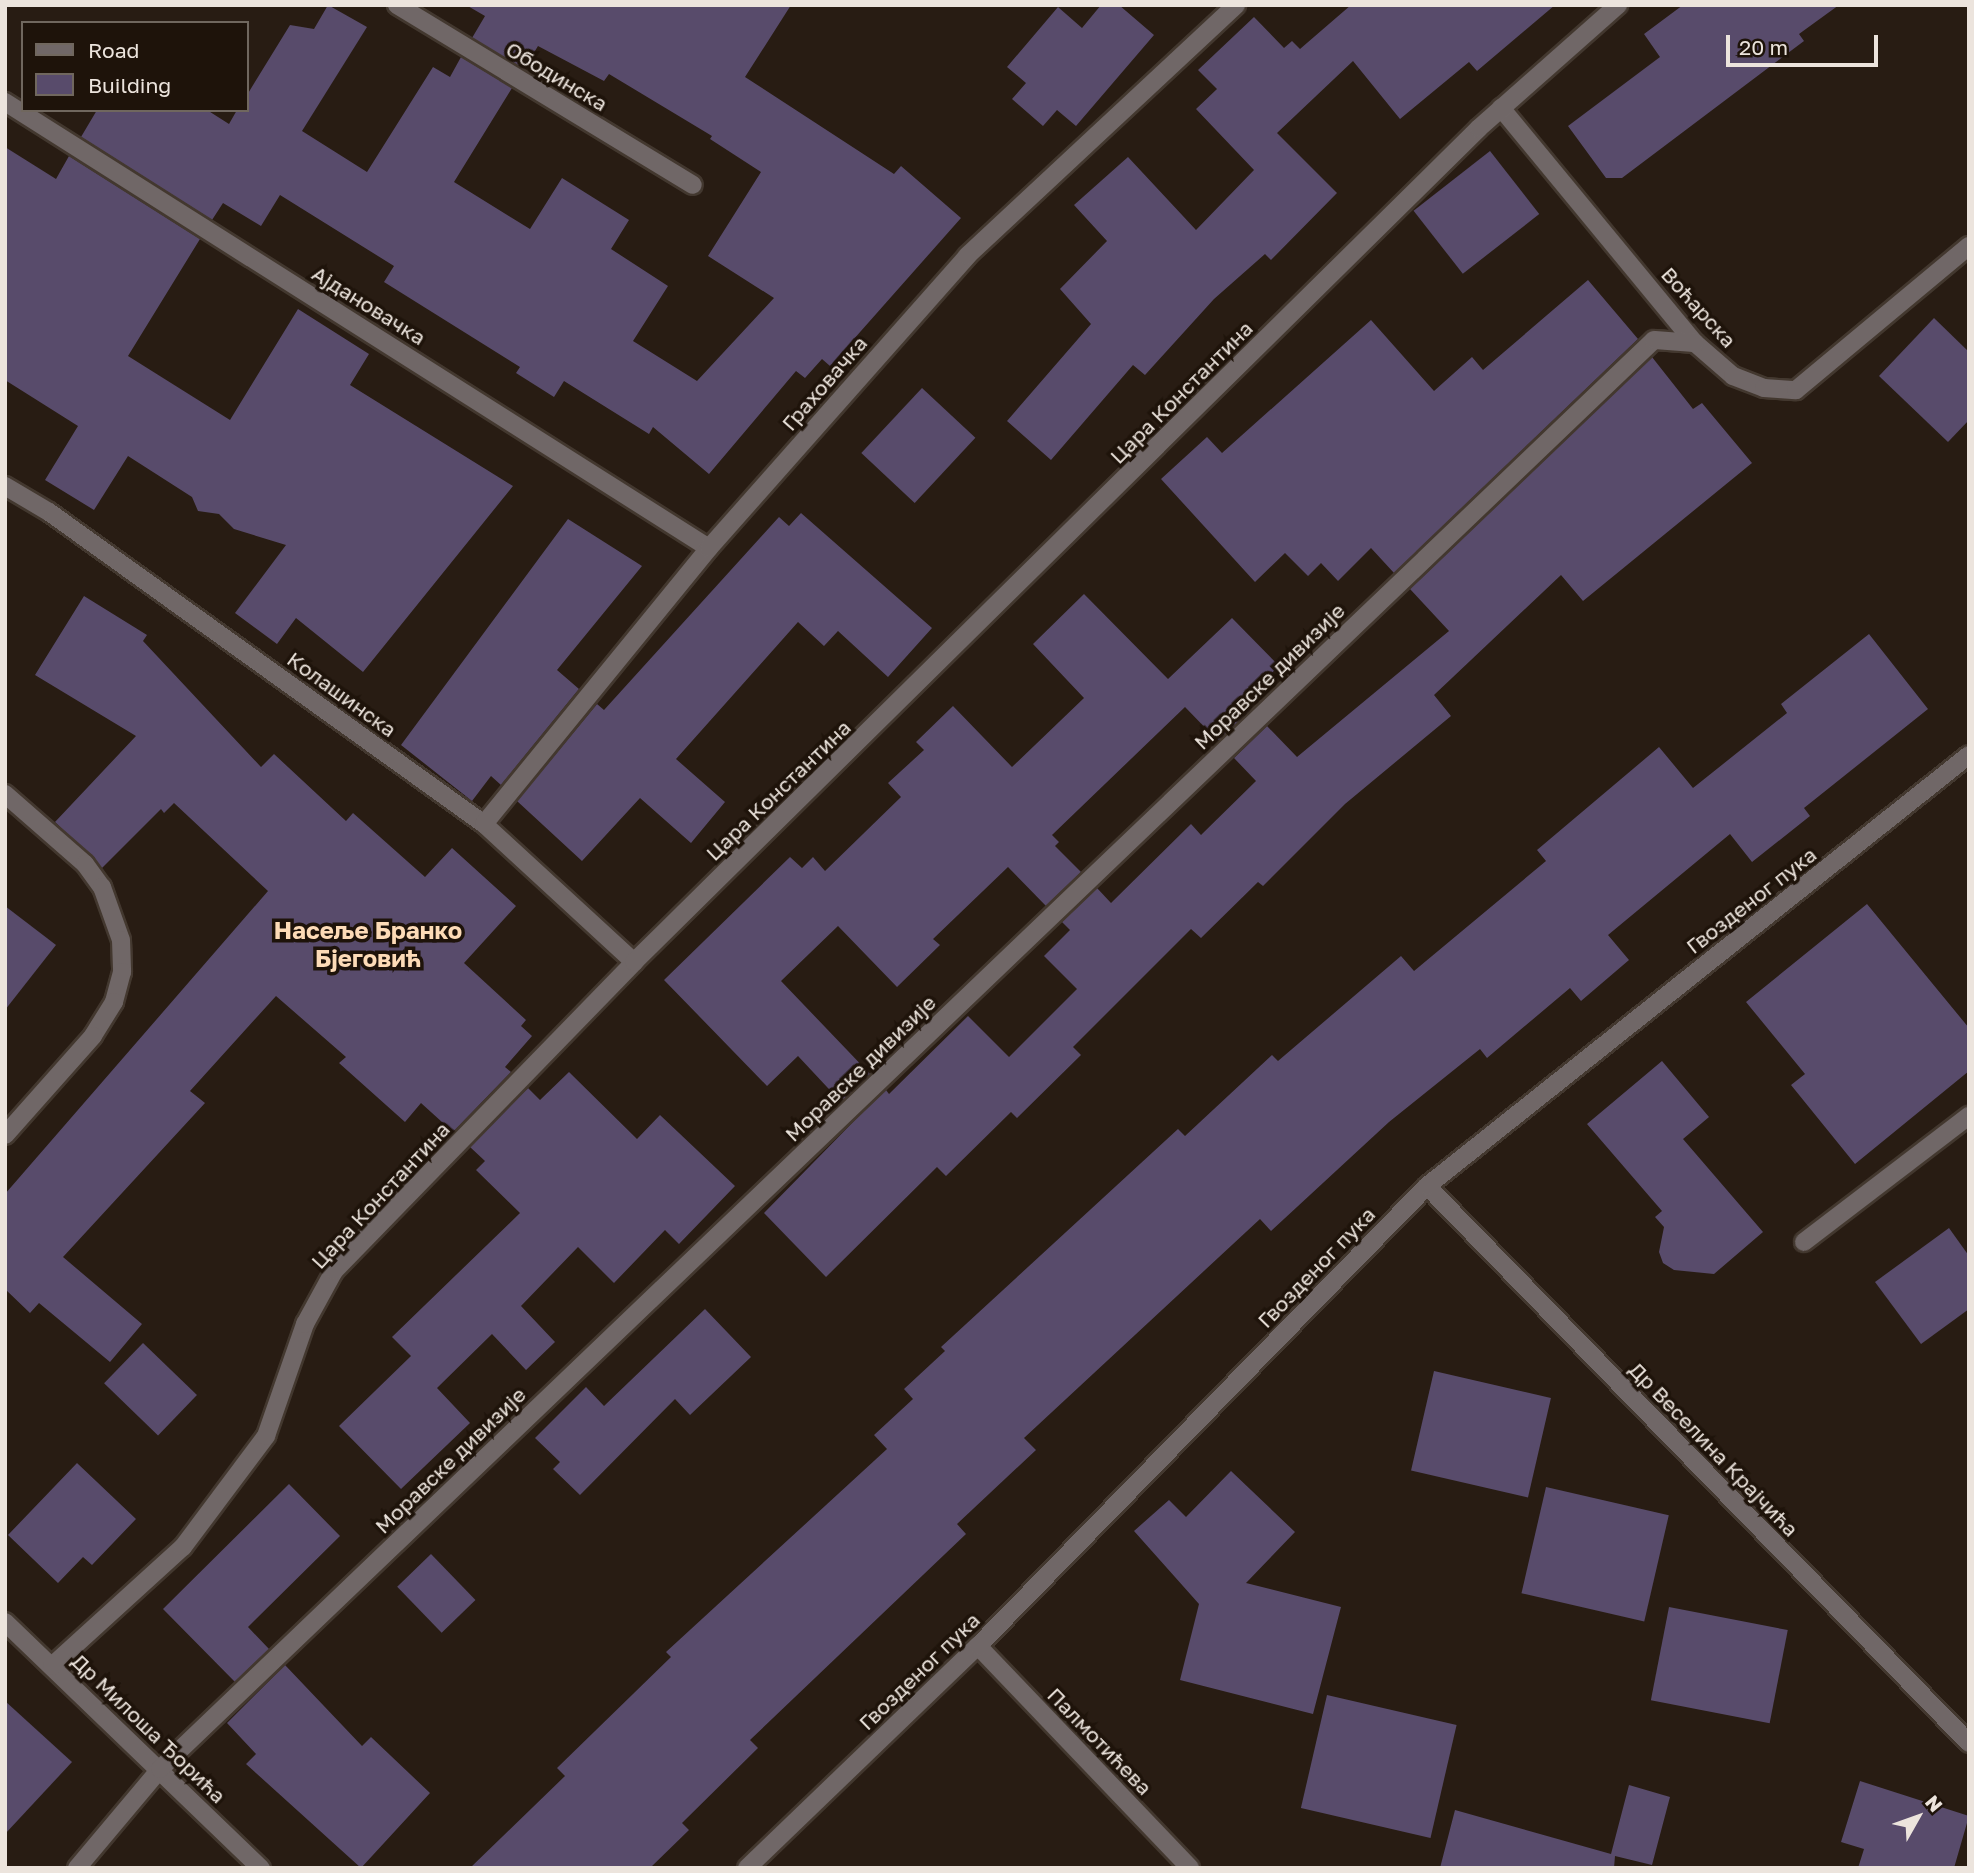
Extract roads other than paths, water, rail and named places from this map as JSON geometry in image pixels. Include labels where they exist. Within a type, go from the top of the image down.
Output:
[{"type":"street","name":"Ободинска","points":[[397,5],[693,185]]},
{"type":"street","name":"Граховачка","points":[[484,824],[709,548],[967,256],[1236,5]]},
{"type":"street","name":"Цара Константина","points":[[52,1667],[183,1547],[267,1436],[305,1324],[334,1271],[634,962],[1501,108],[1618,5]]},
{"type":"street","name":"Ајдановачка","points":[[5,102],[709,548]]},
{"type":"street","name":"Воћарска","points":[[1501,108],[1695,343],[1733,376],[1764,388],[1796,390],[1969,246]]},
{"type":"street","name":"Моравске дивизије","points":[[76,1868],[160,1769],[1654,340],[1695,343]]},
{"type":"street","name":"Колашинска","points":[[5,486],[49,512],[484,824],[634,962]]},
{"type":"street","name":"Гвозденог пука","points":[[747,1868],[978,1646],[1427,1186],[1969,755]]},
{"type":"street","points":[[5,794],[85,864],[102,887],[121,940],[122,972],[114,1002],[93,1036],[5,1135]]},
{"type":"street","points":[[1804,1242],[1969,1116]]},
{"type":"street","name":"Др Веселина Крајчића","points":[[1427,1186],[1969,1743]]},
{"type":"street","name":"Др Милоша Ђорића","points":[[5,1622],[261,1868]]},
{"type":"street","name":"Палмотићева","points":[[978,1646],[1189,1868]]},
{"type":"district","name":"Насеље Бранко Бјеговић","points":[[368,944]]}]
